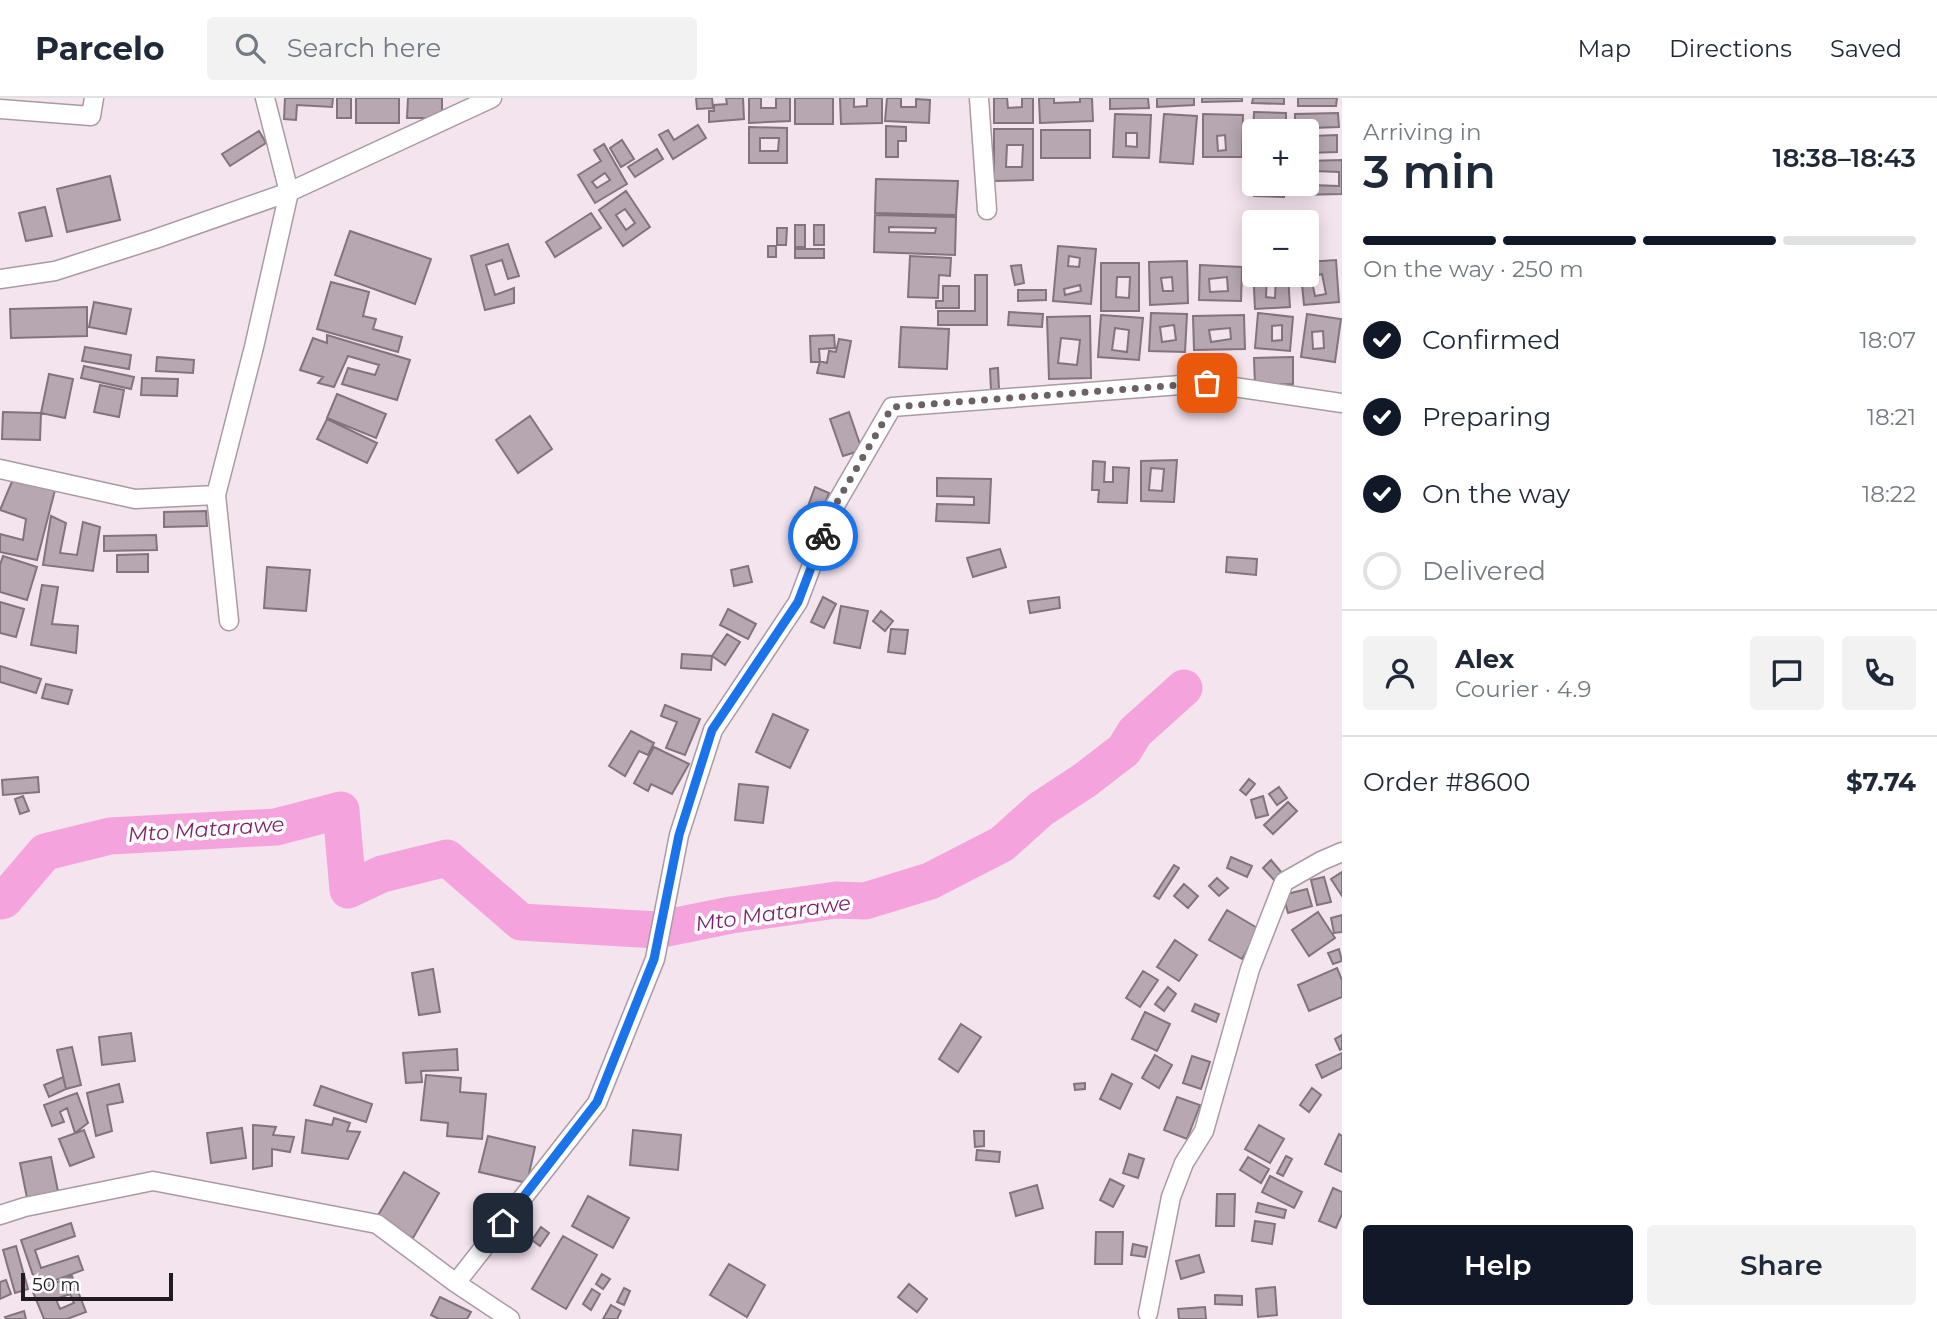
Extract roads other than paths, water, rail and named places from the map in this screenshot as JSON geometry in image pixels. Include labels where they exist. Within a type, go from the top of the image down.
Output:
[{"type":"street","points":[[0,109],[91,117],[94,98]]},
{"type":"street","points":[[229,621],[216,495],[289,192],[265,98]]},
{"type":"street","points":[[0,279],[55,271],[289,192],[492,98]]},
{"type":"street","points":[[979,98],[987,210]]},
{"type":"street","points":[[456,1283],[597,1102],[654,959],[679,835],[712,730],[798,602],[833,509],[892,407],[1207,383],[1342,403]]},
{"type":"street","points":[[0,469],[135,499],[216,495]]},
{"type":"street","points":[[1148,1313],[1171,1197],[1184,1163],[1204,1131],[1250,969],[1284,882],[1342,852]]},
{"type":"street","points":[[0,1215],[25,1207],[153,1181],[377,1224],[510,1319]]},
{"type":"waterway","name":"Mto Matarawe","points":[[0,901],[4,900],[45,852],[110,836],[276,827],[341,810],[348,890],[382,874],[447,858],[521,922],[657,930],[731,915],[836,900],[865,901],[930,881],[1002,844],[1041,809],[1124,750],[1135,732],[1184,688]]}]
